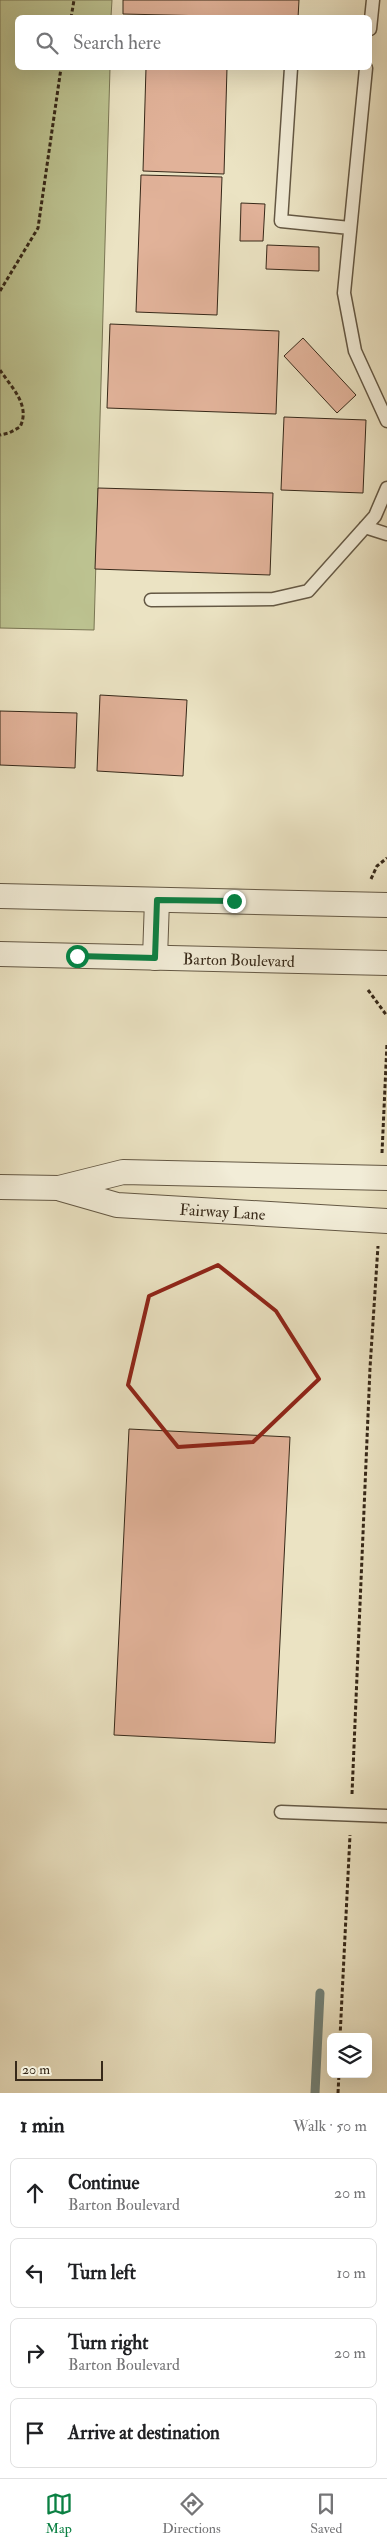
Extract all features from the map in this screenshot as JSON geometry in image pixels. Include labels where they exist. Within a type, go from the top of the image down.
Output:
[{"type":"street","points":[[0,896],[387,905]]},
{"type":"street","points":[[155,958],[157,900]]},
{"type":"street","name":"Barton Boulevard","points":[[0,954],[387,963]]},
{"type":"street","name":"Fairway Lane","points":[[0,1187],[59,1188],[123,1172],[387,1178]]},
{"type":"street","name":"Fairway Lane","points":[[59,1188],[117,1205],[383,1231]]},
{"type":"lane","points":[[371,15],[373,0]]},
{"type":"lane","points":[[291,70],[281,221],[350,228]]},
{"type":"lane","points":[[366,70],[344,293],[355,351],[387,421]]},
{"type":"lane","points":[[151,600],[274,599],[308,591],[375,516],[387,488]]},
{"type":"lane","points":[[366,527],[387,534]]},
{"type":"lane","points":[[280,1812],[387,1816]]},
{"type":"path","points":[[72,15],[74,0]]},
{"type":"path","points":[[0,291],[38,228],[61,70]]},
{"type":"path","points":[[0,370],[23,404],[25,412],[20,427],[10,434],[0,435]]},
{"type":"path","points":[[370,879],[377,866],[387,858]]},
{"type":"path","points":[[364,985],[387,1016]]},
{"type":"path","points":[[382,1154],[387,1042]]},
{"type":"path","points":[[340,2033],[370,1377],[383,1231]]},
{"type":"path","points":[[338,2093],[339,2078]]},
{"type":"highlighted area","points":[[218,1265],[276,1311],[319,1379],[253,1442],[178,1447],[128,1385],[149,1296]]},
{"type":"green space","points":[[0,0],[112,0],[111,15],[15,15],[15,70],[110,70],[94,630],[0,628]]},
{"type":"building","points":[[123,0],[299,0],[298,15],[123,14]]},
{"type":"building","points":[[146,70],[227,70],[224,174],[143,171]]},
{"type":"building","points":[[141,175],[222,177],[217,315],[136,312]]},
{"type":"building","points":[[241,203],[265,204],[263,241],[240,241]]},
{"type":"building","points":[[267,245],[319,247],[319,271],[266,269]]},
{"type":"building","points":[[110,324],[279,331],[276,414],[107,408]]},
{"type":"building","points":[[303,338],[356,395],[337,413],[284,356]]},
{"type":"building","points":[[284,417],[366,420],[363,493],[281,490]]},
{"type":"building","points":[[98,488],[273,493],[270,575],[95,569]]},
{"type":"building","points":[[100,695],[187,700],[183,776],[97,771]]},
{"type":"building","points":[[0,711],[77,713],[75,768],[0,765]]},
{"type":"building","points":[[129,1429],[290,1437],[275,1743],[114,1735]]},
{"type":"waterway","points":[[315,2093],[320,1993]]},
{"type":"route","points":[[77,956],[155,958],[157,900],[234,901]]}]
